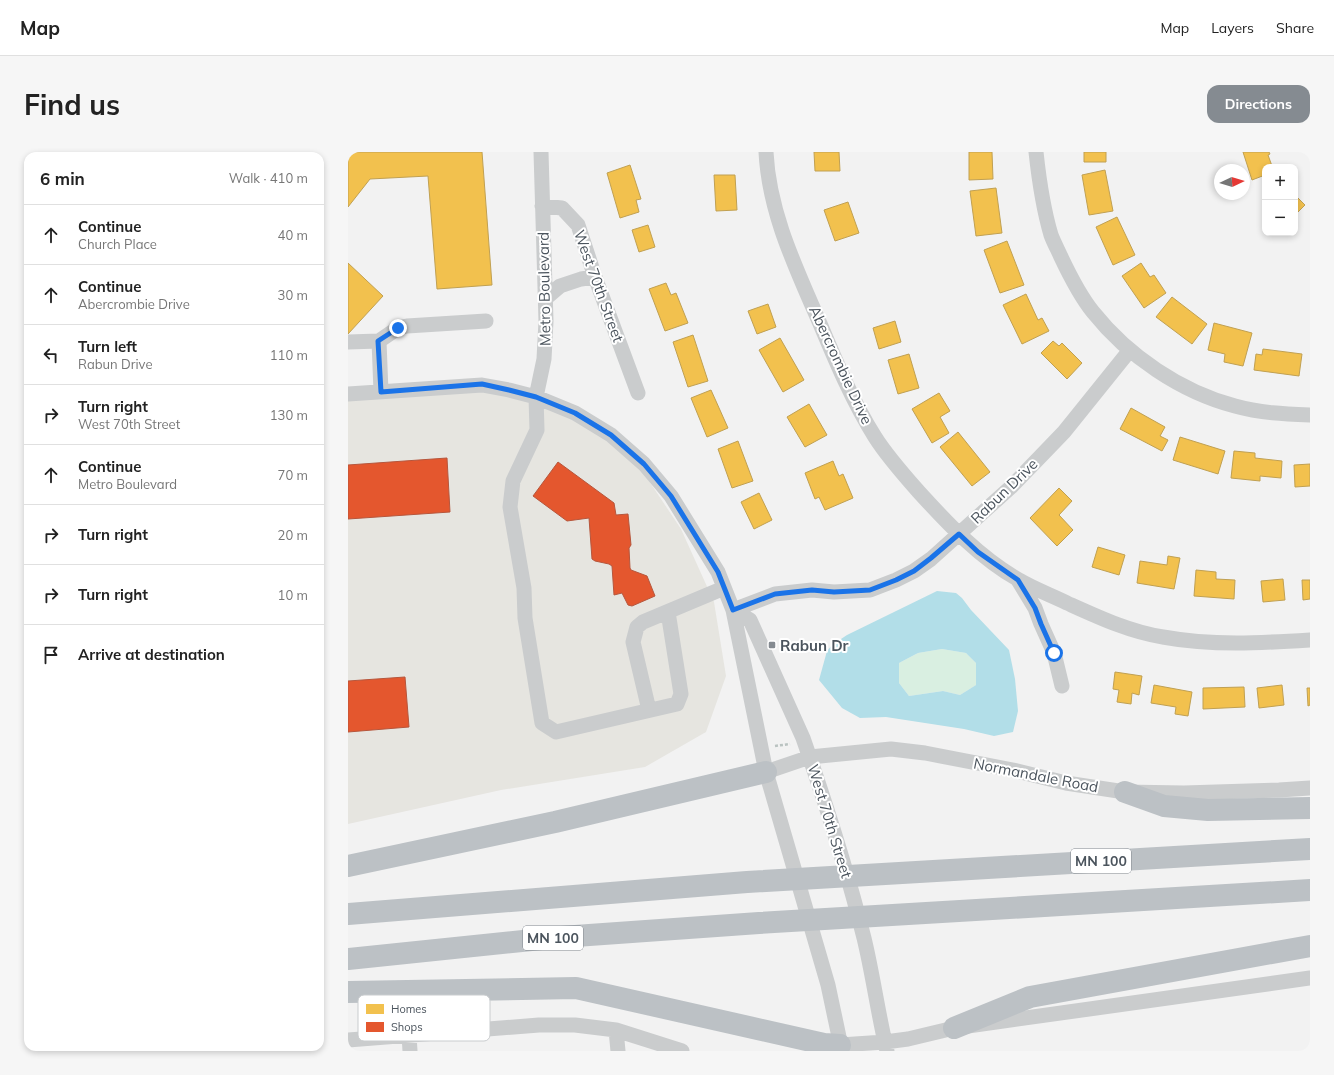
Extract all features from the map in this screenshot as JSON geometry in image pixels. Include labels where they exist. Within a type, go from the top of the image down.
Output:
[{"type":"highway","points":[[348,866],[555,822],[766,772]]},
{"type":"highway","points":[[1125,792],[1164,806],[1208,810],[1310,808]]},
{"type":"highway","name":"MN 100","points":[[348,914],[747,882],[1310,849]]},
{"type":"highway","name":"MN 100","points":[[348,959],[561,937],[759,923],[1310,890]]},
{"type":"highway","points":[[954,1028],[1030,997],[1310,946]]},
{"type":"highway","points":[[348,992],[576,988],[841,1048]]},
{"type":"street","points":[[541,152],[542,206]]},
{"type":"street","name":"Abercrombie Drive","points":[[766,152],[775,210],[790,254],[845,381],[875,437],[900,470],[936,511],[978,552],[1018,580],[1094,616],[1134,630],[1162,637],[1216,643],[1310,640]]},
{"type":"street","points":[[1036,152],[1041,195],[1052,236],[1070,276],[1093,312],[1130,350],[1156,370],[1194,392],[1235,406],[1277,414],[1310,415]]},
{"type":"street","name":"West 70th Street","points":[[542,206],[562,208],[578,225],[595,277],[638,393]]},
{"type":"street","name":"Metro Boulevard","points":[[542,206],[546,321],[544,358],[536,397],[537,430],[513,481],[510,506],[524,588],[525,618],[542,723],[556,732],[649,710]]},
{"type":"street","points":[[546,298],[560,286],[580,279],[595,277]]},
{"type":"street","points":[[348,342],[378,341],[398,328],[407,326],[486,321]]},
{"type":"street","points":[[378,341],[381,392]]},
{"type":"street","name":"Rabun Drive","points":[[733,610],[775,594],[812,590],[834,592],[870,590],[914,571],[959,534],[1011,487],[1064,432],[1130,350]]},
{"type":"street","points":[[348,394],[482,384],[536,397],[575,413],[611,435],[644,464],[671,496],[718,572],[733,610],[766,772],[828,985],[841,1048],[886,1047],[908,1039],[954,1028],[1310,978]]},
{"type":"street","points":[[1018,580],[1035,608],[1054,653],[1062,686]]},
{"type":"street","points":[[668,612],[681,694],[677,704],[649,710],[633,642],[636,627],[643,622],[724,588]]},
{"type":"street","name":"West 70th Street","points":[[733,610],[750,620],[803,738],[810,757],[838,841],[864,939],[886,1047]]},
{"type":"street","name":"Normandale Road","points":[[766,772],[810,757],[891,750],[932,755],[1013,770],[1066,783],[1125,792],[1279,790],[1310,788]]},
{"type":"street","points":[[490,1029],[539,1025],[575,1025],[616,1030],[682,1051]]},
{"type":"street","points":[[616,1030],[618,1051]]},
{"type":"street","points":[[348,1040],[358,1039]]},
{"type":"street","points":[[409,1041],[410,1051]]},
{"type":"path","points":[[774,746],[794,744]]},
{"type":"shaded area","points":[[515,389],[575,412],[639,466],[681,529],[714,602],[726,676],[706,732],[645,767],[501,790],[348,824],[348,395]]},
{"type":"green space","points":[[942,649],[966,653],[976,663],[976,685],[960,695],[943,691],[909,696],[899,683],[899,663],[918,653]]},
{"type":"water","points":[[937,591],[956,593],[1009,650],[1015,679],[1018,711],[1013,732],[994,736],[964,729],[886,717],[860,718],[842,708],[819,680],[827,651],[832,645],[847,635]],"holes":[[[942,649],[966,653],[976,663],[976,685],[960,695],[943,691],[909,696],[899,683],[899,663],[918,653]]]},
{"type":"building: Homes","points":[[348,152],[482,152],[492,285],[437,289],[428,176],[370,179],[348,207]]},
{"type":"building: Homes","points":[[814,152],[839,152],[840,171],[815,171]]},
{"type":"building: Homes","points":[[969,152],[992,152],[993,179],[969,180]]},
{"type":"building: Homes","points":[[1084,152],[1106,152],[1106,162],[1084,162]]},
{"type":"building: Homes","points":[[1243,152],[1269,152],[1270,154],[1268,155],[1271,164],[1262,164],[1262,176],[1252,180],[1250,174],[1250,164],[1247,164]]},
{"type":"building: Homes","points":[[630,165],[641,199],[636,200],[639,212],[620,218],[607,173]]},
{"type":"building: Homes","points":[[1105,170],[1113,211],[1089,215],[1082,175]]},
{"type":"building: Homes","points":[[714,175],[735,175],[737,210],[716,211]]},
{"type":"building: Homes","points":[[996,188],[1002,233],[976,236],[970,191]]},
{"type":"building: Homes","points":[[1298,198],[1305,205],[1298,212]]},
{"type":"building: Homes","points":[[848,202],[859,233],[835,241],[824,210]]},
{"type":"building: Homes","points":[[1117,217],[1135,255],[1113,265],[1096,227]]},
{"type":"building: Homes","points":[[648,225],[655,247],[639,252],[632,230]]},
{"type":"building: Homes","points":[[1007,241],[1024,285],[1000,293],[984,250]]},
{"type":"building: Homes","points":[[348,263],[383,296],[348,334]]},
{"type":"building: Homes","points":[[1141,263],[1150,277],[1154,275],[1166,293],[1144,308],[1122,276]]},
{"type":"building: Homes","points":[[666,283],[671,295],[676,293],[688,323],[665,331],[649,289]]},
{"type":"building: Homes","points":[[1026,294],[1038,320],[1042,318],[1049,331],[1022,344],[1003,305]]},
{"type":"building: Homes","points":[[1172,297],[1207,324],[1192,344],[1156,317]]},
{"type":"building: Homes","points":[[768,304],[776,327],[757,334],[748,311]]},
{"type":"building: Homes","points":[[895,321],[901,342],[879,349],[873,328]]},
{"type":"building: Homes","points":[[1214,323],[1252,333],[1243,366],[1224,362],[1225,354],[1208,350]]},
{"type":"building: Homes","points":[[693,335],[708,381],[688,387],[673,342]]},
{"type":"building: Homes","points":[[780,338],[804,380],[783,392],[759,350]]},
{"type":"building: Homes","points":[[1053,341],[1059,346],[1062,343],[1082,363],[1067,379],[1041,353]]},
{"type":"building: Homes","points":[[1263,349],[1302,354],[1299,376],[1254,370],[1256,354],[1262,355]]},
{"type":"building: Homes","points":[[909,354],[919,388],[898,394],[888,360]]},
{"type":"building: Homes","points":[[711,390],[728,428],[707,437],[691,398]]},
{"type":"building: Homes","points":[[939,393],[950,411],[940,417],[949,433],[932,443],[912,409]]},
{"type":"building: Homes","points":[[809,404],[827,435],[805,447],[787,417]]},
{"type":"building: Homes","points":[[1131,408],[1165,427],[1160,436],[1168,440],[1162,451],[1120,429]]},
{"type":"building: Homes","points":[[958,432],[990,472],[972,486],[940,447]]},
{"type":"building: Homes","points":[[1180,437],[1225,451],[1218,474],[1173,460]]},
{"type":"building: Homes","points":[[738,441],[753,481],[732,488],[718,449]]},
{"type":"building: Homes","points":[[1234,451],[1255,453],[1255,458],[1282,461],[1281,478],[1260,476],[1260,481],[1231,478]]},
{"type":"building: Homes","points":[[833,461],[839,476],[843,474],[853,498],[825,510],[819,497],[815,499],[805,473]]},
{"type":"building: Homes","points":[[1310,464],[1310,486],[1295,487],[1294,465]]},
{"type":"building: Homes","points":[[1059,488],[1072,501],[1059,515],[1073,530],[1057,546],[1030,518]]},
{"type":"building: Homes","points":[[759,493],[772,520],[754,529],[741,502]]},
{"type":"building: Homes","points":[[1098,547],[1125,555],[1119,575],[1092,567]]},
{"type":"building: Homes","points":[[1168,556],[1180,558],[1174,589],[1137,583],[1140,561],[1167,565]]},
{"type":"building: Homes","points":[[1196,570],[1216,572],[1216,579],[1235,580],[1234,599],[1194,596]]},
{"type":"building: Homes","points":[[1283,579],[1285,600],[1263,602],[1261,581]]},
{"type":"building: Homes","points":[[1302,580],[1310,580],[1310,599],[1303,600]]},
{"type":"building: Homes","points":[[1115,672],[1142,676],[1139,695],[1132,693],[1131,704],[1117,702],[1119,690],[1113,689]]},
{"type":"building: Homes","points":[[1154,685],[1192,692],[1188,716],[1175,714],[1176,707],[1151,703]]},
{"type":"building: Homes","points":[[1282,685],[1284,705],[1259,708],[1257,688]]},
{"type":"building: Homes","points":[[1244,687],[1245,707],[1203,709],[1203,688]]},
{"type":"building: Homes","points":[[1307,688],[1310,688],[1310,705],[1308,706]]},
{"type":"building: Shops","points":[[447,458],[450,512],[348,519],[348,465]]},
{"type":"building: Shops","points":[[558,462],[614,503],[616,515],[628,514],[631,545],[629,548],[630,568],[631,570],[647,576],[655,596],[632,606],[628,605],[622,593],[614,595],[612,566],[592,559],[589,518],[567,521],[533,496]]},
{"type":"building: Shops","points":[[405,677],[409,727],[348,732],[348,681]]},
{"type":"place","name":"Rabun Dr","points":[[772,645]]},
{"type":"route","points":[[398,328],[378,341],[381,392],[482,384],[536,397],[575,413],[611,435],[644,464],[671,496],[718,572],[733,610],[775,594],[812,590],[834,592],[870,590],[914,571],[959,534],[978,552],[1018,580],[1035,608],[1054,653]]}]
